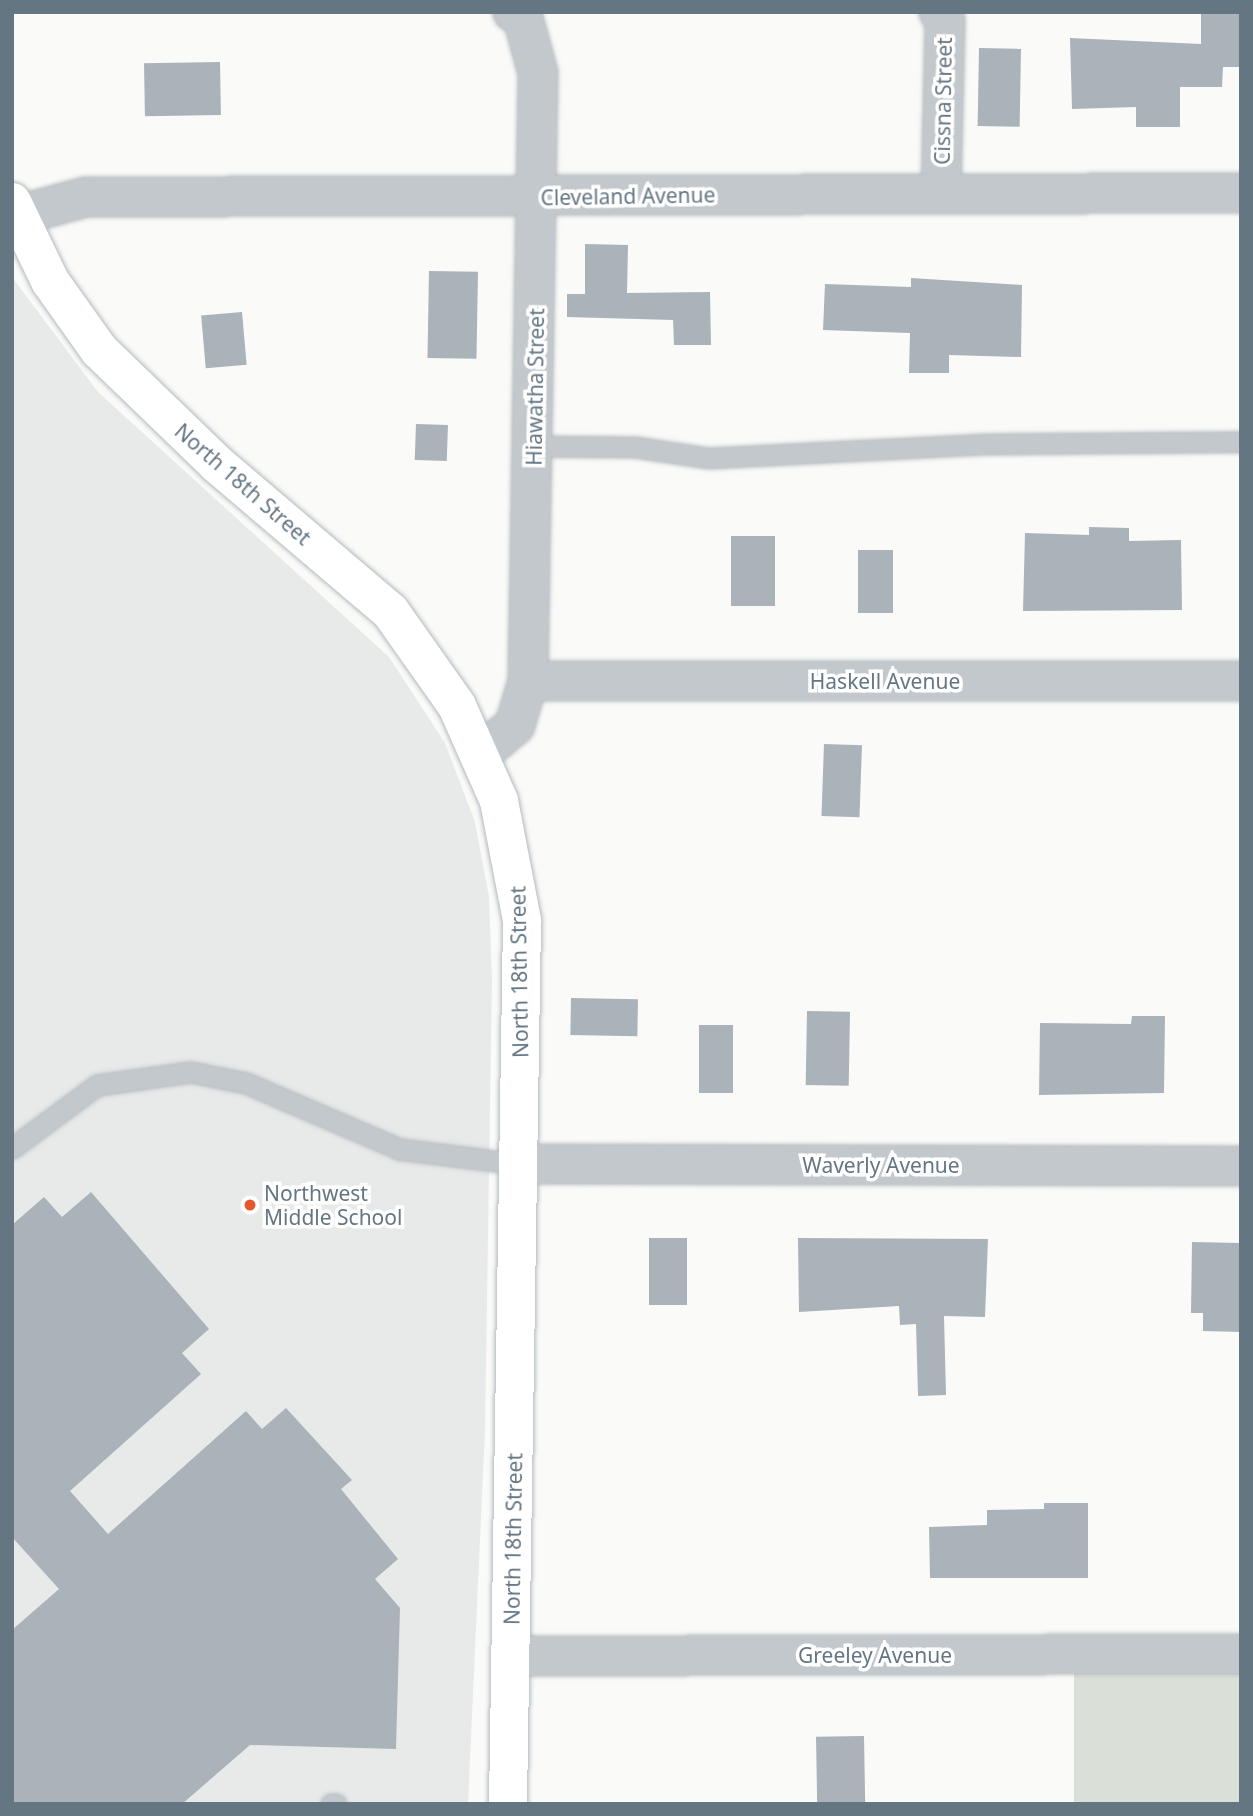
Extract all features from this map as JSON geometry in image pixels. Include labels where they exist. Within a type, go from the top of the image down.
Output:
[{"type":"main road","name":"North 18th Street","points":[[15,209],[73,321],[217,464],[390,611],[483,752],[510,838],[522,921],[508,1804]]},
{"type":"street","name":"Hiawatha Street","points":[[483,752],[515,725],[528,681],[539,197],[538,73],[523,18],[513,12]]},
{"type":"street","name":"Cissna Street","points":[[939,12],[945,21],[941,192]]},
{"type":"street","name":"Cleveland Avenue","points":[[15,209],[86,197],[1241,193]]},
{"type":"street","name":"Haskell Avenue","points":[[528,681],[1241,681]]},
{"type":"street","name":"Waverly Avenue","points":[[520,1164],[1241,1166]]},
{"type":"street","name":"Greeley Avenue","points":[[510,1656],[1241,1654]]},
{"type":"lane","points":[[533,446],[635,447],[709,458],[988,444],[1241,442]]},
{"type":"lane","points":[[12,1147],[97,1085],[191,1072],[246,1083],[399,1149],[520,1164]]},
{"type":"shaded area","name":"Northwest Middle School","points":[[12,277],[98,392],[389,657],[445,743],[475,822],[489,897],[492,979],[485,1430],[468,1804],[12,1804]]},
{"type":"shaded area","points":[[1074,1673],[1241,1673],[1241,1804],[1074,1804]]},
{"type":"building","points":[[1201,12],[1241,12],[1241,67],[1223,67],[1222,87],[1180,87],[1180,127],[1136,127],[1136,107],[1072,109],[1070,38],[1201,44]]},
{"type":"building","points":[[979,48],[1021,49],[1020,127],[978,126]]},
{"type":"building","points":[[220,62],[221,115],[145,116],[144,63]]},
{"type":"building","points":[[585,244],[628,245],[627,293],[710,292],[711,345],[674,345],[673,320],[567,317],[567,294],[585,294]]},
{"type":"building","points":[[429,271],[478,272],[476,359],[427,358]]},
{"type":"building","points":[[911,278],[1022,285],[1021,357],[949,355],[949,373],[909,373],[910,333],[823,330],[825,284],[911,287]]},
{"type":"building","points":[[242,312],[247,365],[206,368],[201,316]]},
{"type":"building","points":[[416,424],[448,425],[447,461],[415,460]]},
{"type":"building","points":[[1089,527],[1129,528],[1129,541],[1181,540],[1182,610],[1023,611],[1025,533],[1089,535]]},
{"type":"building","points":[[731,536],[775,536],[775,606],[731,606]]},
{"type":"building","points":[[858,550],[893,550],[893,613],[858,613]]},
{"type":"building","points":[[824,744],[862,745],[859,817],[821,816]]},
{"type":"building","points":[[571,998],[638,999],[637,1036],[570,1035]]},
{"type":"building","points":[[807,1011],[850,1012],[849,1086],[806,1085]]},
{"type":"building","points":[[1132,1016],[1165,1016],[1164,1093],[1039,1095],[1040,1023],[1131,1024]]},
{"type":"building","points":[[699,1025],[733,1025],[733,1093],[699,1093]]},
{"type":"building","points":[[91,1192],[209,1329],[182,1353],[201,1374],[70,1491],[108,1534],[246,1411],[262,1429],[286,1408],[352,1480],[341,1489],[398,1559],[375,1579],[400,1608],[396,1749],[250,1745],[182,1804],[12,1804],[12,1630],[59,1589],[12,1537],[12,1225],[44,1197],[62,1217]]},
{"type":"building","points":[[649,1238],[687,1238],[687,1305],[649,1305]]},
{"type":"building","points":[[798,1238],[988,1239],[985,1317],[944,1316],[946,1395],[918,1396],[916,1324],[900,1325],[899,1306],[799,1312]]},
{"type":"building","points":[[1192,1242],[1241,1243],[1241,1332],[1203,1331],[1203,1313],[1191,1313]]},
{"type":"building","points":[[1044,1503],[1088,1503],[1088,1578],[930,1578],[929,1527],[987,1525],[987,1510],[1044,1509]]},
{"type":"building","points":[[864,1736],[865,1803],[817,1804],[816,1737]]},
{"type":"place","name":"Northwest Middle School","points":[[250,1205]]}]
